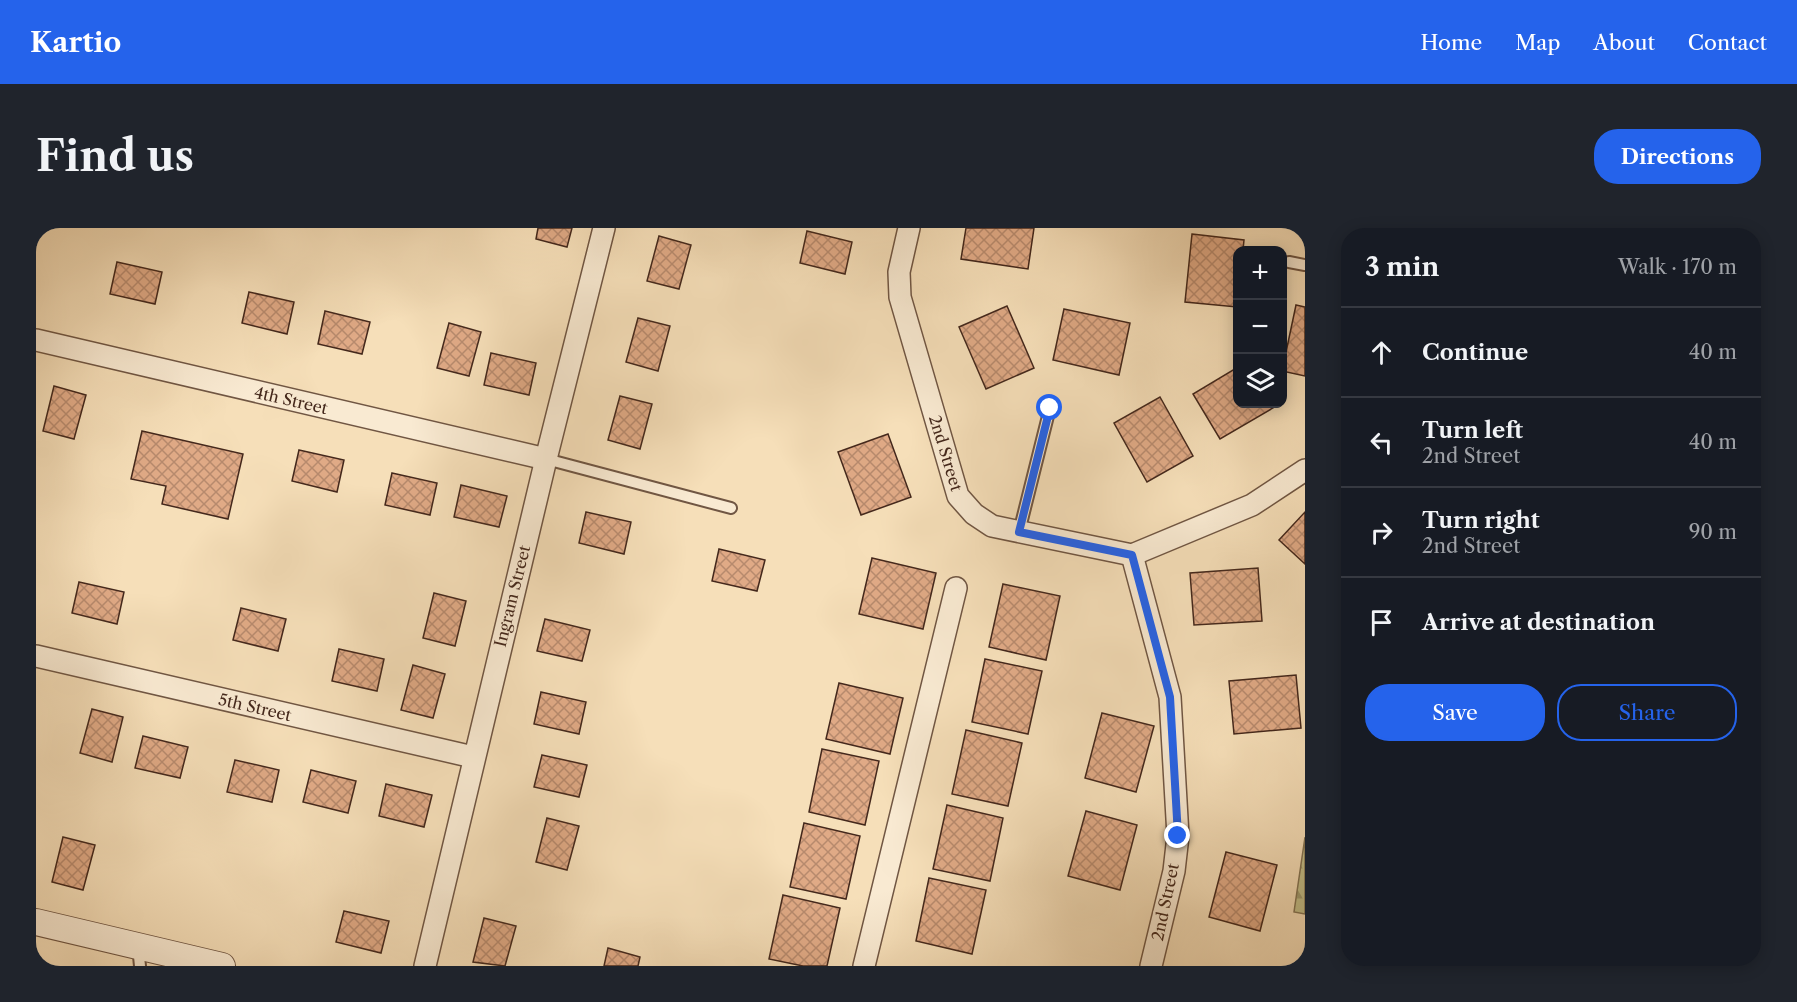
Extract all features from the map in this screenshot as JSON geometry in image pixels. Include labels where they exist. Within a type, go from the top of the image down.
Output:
[{"type":"street","name":"Ingram Street","points":[[425,966],[473,757],[604,228]]},
{"type":"street","name":"2nd Street","points":[[909,228],[899,272],[900,297],[958,496],[974,514],[992,526],[1132,555],[1170,697],[1178,836],[1174,871],[1151,966]]},
{"type":"street","name":"4th Street","points":[[36,340],[546,459]]},
{"type":"street","points":[[1132,555],[1242,510],[1305,470]]},
{"type":"street","points":[[864,966],[956,588]]},
{"type":"street","name":"5th Street","points":[[36,656],[473,757]]},
{"type":"street","points":[[36,922],[139,956],[222,966]]},
{"type":"lane","points":[[1289,262],[1305,265]]},
{"type":"lane","points":[[1019,532],[1050,408]]},
{"type":"lane","points":[[546,459],[732,508]]},
{"type":"green space","points":[[1305,837],[1305,914],[1294,912]]},
{"type":"building","points":[[538,228],[572,228],[567,247],[536,239]]},
{"type":"building","points":[[966,228],[1034,228],[1028,269],[961,259]]},
{"type":"building","points":[[807,231],[852,242],[845,274],[800,263]]},
{"type":"building","points":[[1192,234],[1244,240],[1243,246],[1233,246],[1233,307],[1185,302]]},
{"type":"building","points":[[659,236],[691,245],[679,289],[647,281]]},
{"type":"building","points":[[117,262],[162,272],[155,304],[110,294]]},
{"type":"building","points":[[249,292],[294,302],[287,334],[242,323]]},
{"type":"building","points":[[1296,305],[1305,307],[1305,376],[1287,372],[1287,347]]},
{"type":"building","points":[[1007,306],[1034,368],[986,389],[959,327]]},
{"type":"building","points":[[1064,309],[1130,323],[1119,375],[1053,360]]},
{"type":"building","points":[[325,311],[370,322],[362,354],[318,344]]},
{"type":"building","points":[[638,318],[670,326],[658,371],[626,362]]},
{"type":"building","points":[[449,323],[481,332],[469,376],[437,368]]},
{"type":"building","points":[[491,353],[536,363],[529,395],[484,385]]},
{"type":"building","points":[[1233,370],[1233,408],[1273,408],[1220,439],[1193,394]]},
{"type":"building","points":[[54,386],[86,395],[74,439],[43,431]]},
{"type":"building","points":[[620,396],[652,404],[640,449],[608,440]]},
{"type":"building","points":[[1160,397],[1193,456],[1147,482],[1114,423]]},
{"type":"building","points":[[142,431],[243,454],[228,519],[162,504],[166,486],[131,479]]},
{"type":"building","points":[[888,434],[911,497],[861,515],[838,452]]},
{"type":"building","points":[[299,450],[344,460],[337,492],[292,481]]},
{"type":"building","points":[[392,473],[437,483],[430,515],[385,505]]},
{"type":"building","points":[[461,485],[507,496],[499,527],[454,517]]},
{"type":"building","points":[[586,512],[631,522],[624,554],[579,543]]},
{"type":"building","points":[[1305,512],[1305,564],[1279,540]]},
{"type":"building","points":[[719,549],[765,560],[757,591],[712,581]]},
{"type":"building","points":[[872,558],[936,573],[923,629],[859,614]]},
{"type":"building","points":[[1258,568],[1262,621],[1194,625],[1190,573]]},
{"type":"building","points":[[79,582],[124,592],[117,624],[72,613]]},
{"type":"building","points":[[1003,584],[1060,596],[1046,660],[989,647]]},
{"type":"building","points":[[434,593],[466,601],[455,646],[423,638]]},
{"type":"building","points":[[241,608],[286,619],[278,651],[233,640]]},
{"type":"building","points":[[545,619],[590,630],[582,661],[537,651]]},
{"type":"building","points":[[339,649],[384,659],[377,691],[332,681]]},
{"type":"building","points":[[985,659],[1042,671],[1028,734],[972,722]]},
{"type":"building","points":[[413,665],[445,674],[433,718],[401,710]]},
{"type":"building","points":[[1296,675],[1301,728],[1234,734],[1229,681]]},
{"type":"building","points":[[839,683],[903,698],[890,754],[826,739]]},
{"type":"building","points":[[541,692],[586,702],[579,734],[534,724]]},
{"type":"building","points":[[92,709],[123,717],[112,762],[80,753]]},
{"type":"building","points":[[1102,713],[1154,726],[1136,792],[1085,778]]},
{"type":"building","points":[[966,730],[1022,743],[1008,806],[952,794]]},
{"type":"building","points":[[143,736],[188,747],[180,778],[135,768]]},
{"type":"building","points":[[822,749],[879,761],[865,825],[809,812]]},
{"type":"building","points":[[542,755],[587,765],[579,797],[534,787]]},
{"type":"building","points":[[235,760],[279,770],[272,802],[227,792]]},
{"type":"building","points":[[311,770],[356,781],[348,813],[303,802]]},
{"type":"building","points":[[386,784],[432,795],[424,827],[379,816]]},
{"type":"building","points":[[947,805],[1003,818],[990,881],[933,869]]},
{"type":"building","points":[[1086,811],[1137,825],[1120,890],[1068,876]]},
{"type":"building","points":[[547,818],[579,826],[567,870],[536,862]]},
{"type":"building","points":[[804,823],[860,836],[846,899],[790,887]]},
{"type":"building","points":[[63,837],[95,845],[83,890],[52,882]]},
{"type":"building","points":[[1226,852],[1277,865],[1260,931],[1209,917]]},
{"type":"building","points":[[929,878],[986,890],[972,954],[916,941]]},
{"type":"building","points":[[783,895],[840,908],[827,966],[803,966],[769,959]]},
{"type":"building","points":[[344,911],[389,921],[381,953],[336,942]]},
{"type":"building","points":[[484,918],[516,926],[505,966],[473,962]]},
{"type":"building","points":[[608,948],[640,957],[638,966],[604,966]]},
{"type":"route","points":[[1050,408],[1019,532],[1132,555],[1170,697],[1178,836]]}]
